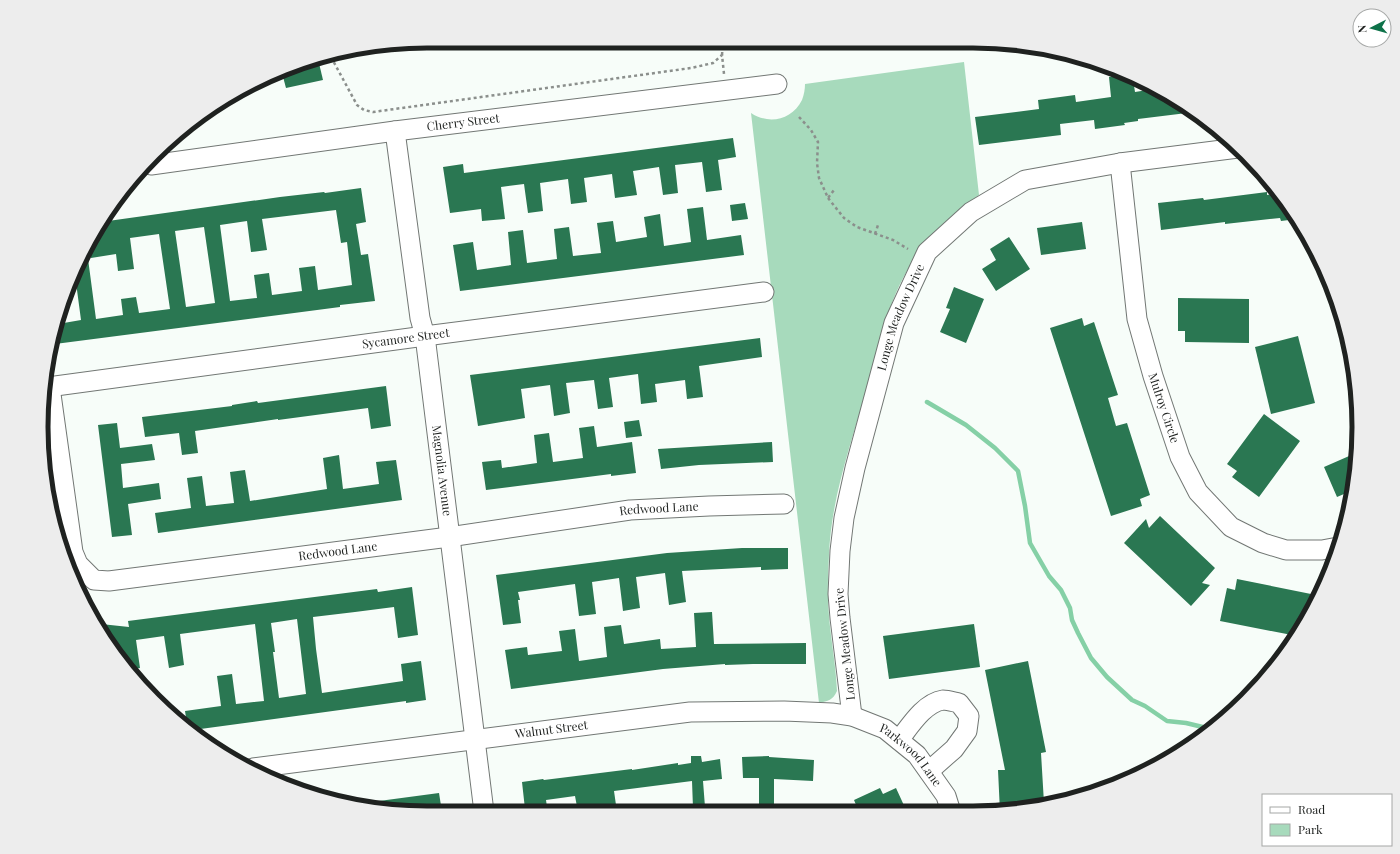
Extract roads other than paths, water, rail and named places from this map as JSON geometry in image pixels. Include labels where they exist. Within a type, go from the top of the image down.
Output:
[{"type":"street","name":"Cherry Street","points":[[154,165],[395,131],[777,84]]},
{"type":"street","name":"Magnolia Avenue","points":[[395,131],[420,318],[425,336],[483,806]]},
{"type":"street","name":"Longe Meadow Drive","points":[[852,716],[838,594],[840,551],[844,518],[855,468],[894,323],[927,252],[971,212],[1025,180],[1120,163],[1230,149]]},
{"type":"street","name":"Mulroy Circle","points":[[1120,163],[1137,319],[1153,376],[1180,457],[1198,492],[1231,527],[1263,543],[1286,550],[1322,550],[1332,548]]},
{"type":"street","name":"Sycamore Street","points":[[50,387],[764,292]]},
{"type":"street","name":"Redwood Lane","points":[[50,392],[73,552],[78,564],[94,580],[109,581],[449,537],[630,510],[784,504]]},
{"type":"street","points":[[899,740],[919,715],[935,702],[945,700],[959,703],[969,716],[967,731],[954,749],[929,771]]},
{"type":"street","name":"Walnut Street","points":[[259,767],[690,712],[784,711],[832,713],[852,716]]},
{"type":"street","name":"Parkwood Lane","points":[[852,716],[885,729],[917,755],[946,796],[949,806]]},
{"type":"waterway","points":[[927,402],[966,425],[995,448],[1018,471],[1030,543],[1049,576],[1061,590],[1070,608],[1072,620],[1091,658],[1107,677],[1132,700],[1145,706],[1167,721],[1186,723],[1205,727]]}]
